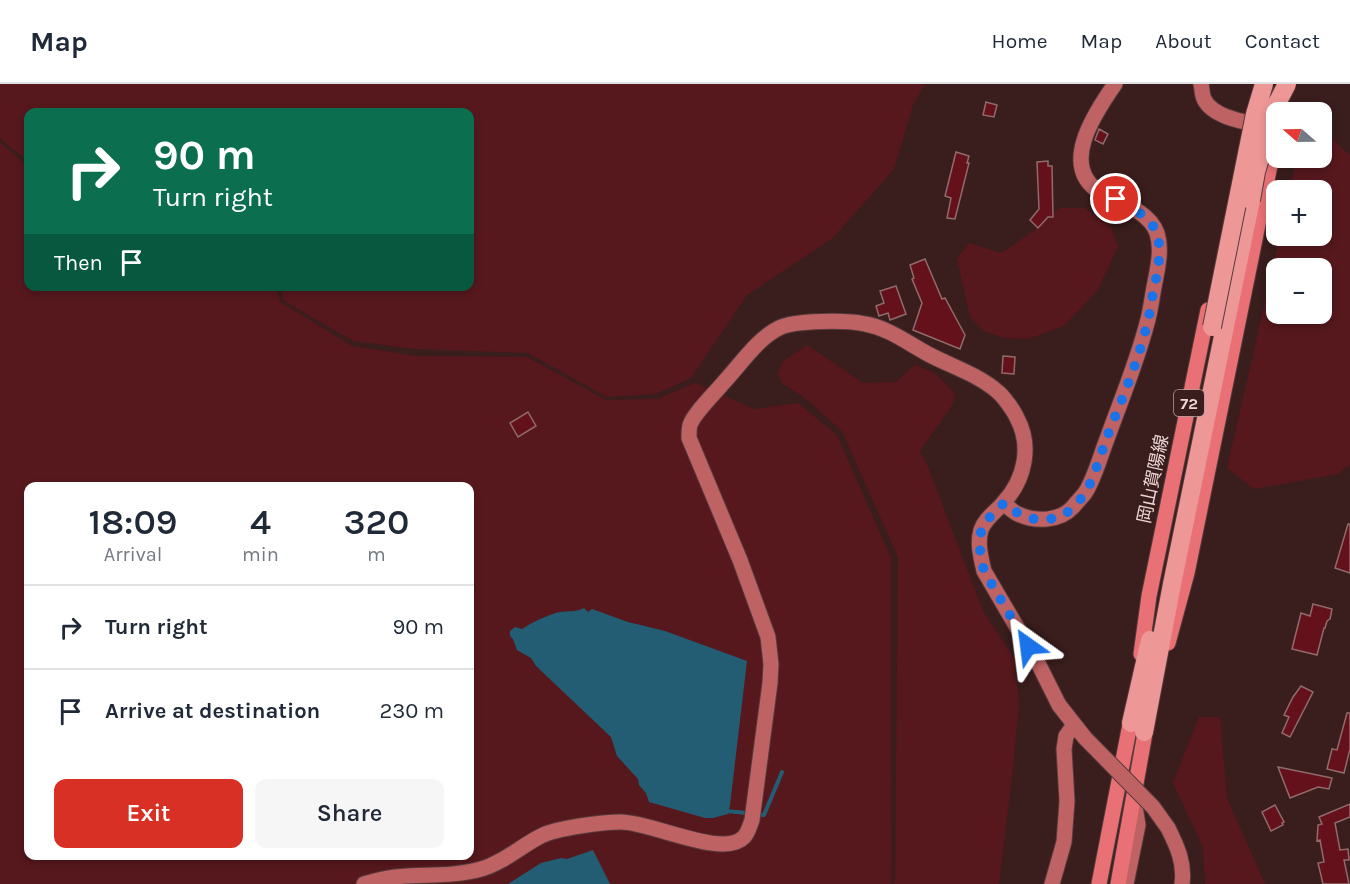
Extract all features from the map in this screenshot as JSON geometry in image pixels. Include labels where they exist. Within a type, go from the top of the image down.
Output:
[{"type":"highway","name":"72","points":[[1138,728],[1160,592],[1255,114],[1264,84]]},
{"type":"highway","name":"72","points":[[1138,728],[1172,584],[1256,172],[1275,107],[1288,84]]},
{"type":"main road","name":"岡山賀陽線","points":[[1118,884],[1133,797],[1149,596],[1246,122],[1256,84]]},
{"type":"main road","name":"72","points":[[1284,102],[1288,84]]},
{"type":"main road","name":"岡山賀陽線","points":[[1100,884],[1114,810],[1187,573],[1269,168]]},
{"type":"street","points":[[1004,503],[1016,514],[1034,519],[1051,519],[1068,512],[1086,492],[1133,369],[1148,321],[1160,256],[1157,234],[1142,215],[1129,205],[1091,186],[1083,173],[1081,148],[1093,118],[1115,84]]},
{"type":"street","points":[[1201,84],[1204,99],[1223,116],[1266,127]]},
{"type":"street","points":[[364,884],[392,877],[459,874],[483,869],[542,835],[564,829],[622,822],[652,827],[702,842],[722,845],[734,843],[745,836],[752,820],[771,682],[768,637],[740,560],[691,445],[690,424],[765,336],[779,327],[790,324],[837,322],[865,324],[884,330],[931,356],[969,373],[999,393],[1017,418],[1025,442],[1022,475],[1014,490],[981,530],[980,554],[984,571],[1040,665],[1059,705],[1085,738],[1153,807],[1168,828],[1179,853],[1183,873],[1182,884]]},
{"type":"street","points":[[1052,884],[1064,842],[1067,801],[1064,749],[1066,736],[1074,725]]},
{"type":"street","points":[[1126,884],[1138,825],[1133,797]]},
{"type":"street","points":[[1092,884],[1099,848],[1107,822],[1114,810]]},
{"type":"shaded area","points":[[0,84],[925,84],[913,105],[894,169],[833,238],[747,295],[691,378],[656,394],[607,397],[528,353],[415,349],[353,341],[283,300],[282,291],[474,291],[474,108],[24,108],[24,159],[0,138]]},
{"type":"shaded area","points":[[1332,140],[1350,155],[1350,464],[1338,474],[1254,489],[1227,468],[1266,297],[1266,324],[1332,324],[1332,258],[1275,258],[1278,246],[1332,246],[1332,180],[1292,180],[1295,168],[1332,168]]},
{"type":"shaded area","points":[[0,142],[24,163],[24,291],[278,291],[280,302],[352,346],[417,356],[527,357],[606,400],[657,399],[695,383],[754,409],[798,403],[837,435],[891,558],[891,884],[0,884]]},
{"type":"shaded area","points":[[1060,208],[1085,208],[1111,227],[1118,247],[1097,291],[1064,326],[1028,339],[1004,338],[984,331],[970,317],[957,259],[969,243],[1001,253],[1031,233]]},
{"type":"shaded area","points":[[807,345],[863,383],[896,382],[915,365],[933,372],[955,393],[953,404],[920,451],[983,611],[1014,658],[1019,704],[999,884],[894,884],[898,557],[842,431],[805,398],[783,384],[778,375],[782,362]]},
{"type":"shaded area","points":[[1199,717],[1220,717],[1227,798],[1265,884],[1205,884],[1203,847],[1173,783]]},
{"type":"water","points":[[584,608],[588,612],[592,609],[628,622],[665,631],[747,661],[728,814],[705,818],[649,802],[638,779],[617,756],[611,737],[536,666],[531,658],[517,650],[510,636],[510,631],[515,627],[522,629],[551,615]]},
{"type":"water","points":[[593,850],[610,884],[508,884],[541,863],[561,858],[567,859]]},
{"type":"building","points":[[986,102],[997,105],[994,117],[983,115]]},
{"type":"building","points":[[1099,129],[1108,134],[1103,144],[1095,140]]},
{"type":"building","points":[[956,152],[969,156],[967,163],[969,163],[955,219],[947,218],[951,198],[945,196]]},
{"type":"building","points":[[1048,161],[1048,166],[1052,166],[1053,217],[1048,217],[1038,228],[1030,220],[1039,209],[1037,162]]},
{"type":"building","points":[[925,259],[942,299],[945,298],[965,335],[960,349],[913,330],[922,303],[912,279],[914,278],[910,265]]},
{"type":"building","points":[[896,286],[906,314],[890,320],[888,313],[879,316],[876,306],[884,303],[880,291]]},
{"type":"building","points":[[1003,356],[1015,357],[1014,374],[1002,373]]},
{"type":"building","points":[[528,412],[536,426],[518,437],[510,423]]},
{"type":"building","points":[[1348,524],[1350,524],[1350,573],[1335,568]]},
{"type":"building","points":[[1313,604],[1332,609],[1317,655],[1292,649],[1301,613],[1310,616]]},
{"type":"building","points":[[1301,686],[1313,692],[1290,737],[1282,733],[1289,717],[1284,715]]},
{"type":"building","points":[[1347,713],[1350,713],[1350,749],[1344,773],[1327,769],[1332,749],[1337,750]]},
{"type":"building","points":[[1278,767],[1332,778],[1329,789],[1318,787],[1290,798]]},
{"type":"building","points":[[1350,804],[1350,817],[1335,823],[1340,850],[1348,849],[1349,860],[1344,860],[1349,884],[1323,884],[1318,863],[1324,862],[1320,840],[1317,841],[1318,825],[1322,824],[1319,817]]},
{"type":"building","points":[[1275,805],[1284,822],[1283,825],[1271,831],[1262,812]]},
{"type":"waterway","points":[[762,815],[764,815],[782,772]]},
{"type":"waterway","points":[[726,811],[747,813]]},
{"type":"route","points":[[1028,646],[984,571],[980,554],[981,530],[987,520],[1004,503],[1016,514],[1034,519],[1051,519],[1068,512],[1086,492],[1133,369],[1148,321],[1160,256],[1157,234],[1152,226],[1129,205],[1116,199]]}]
